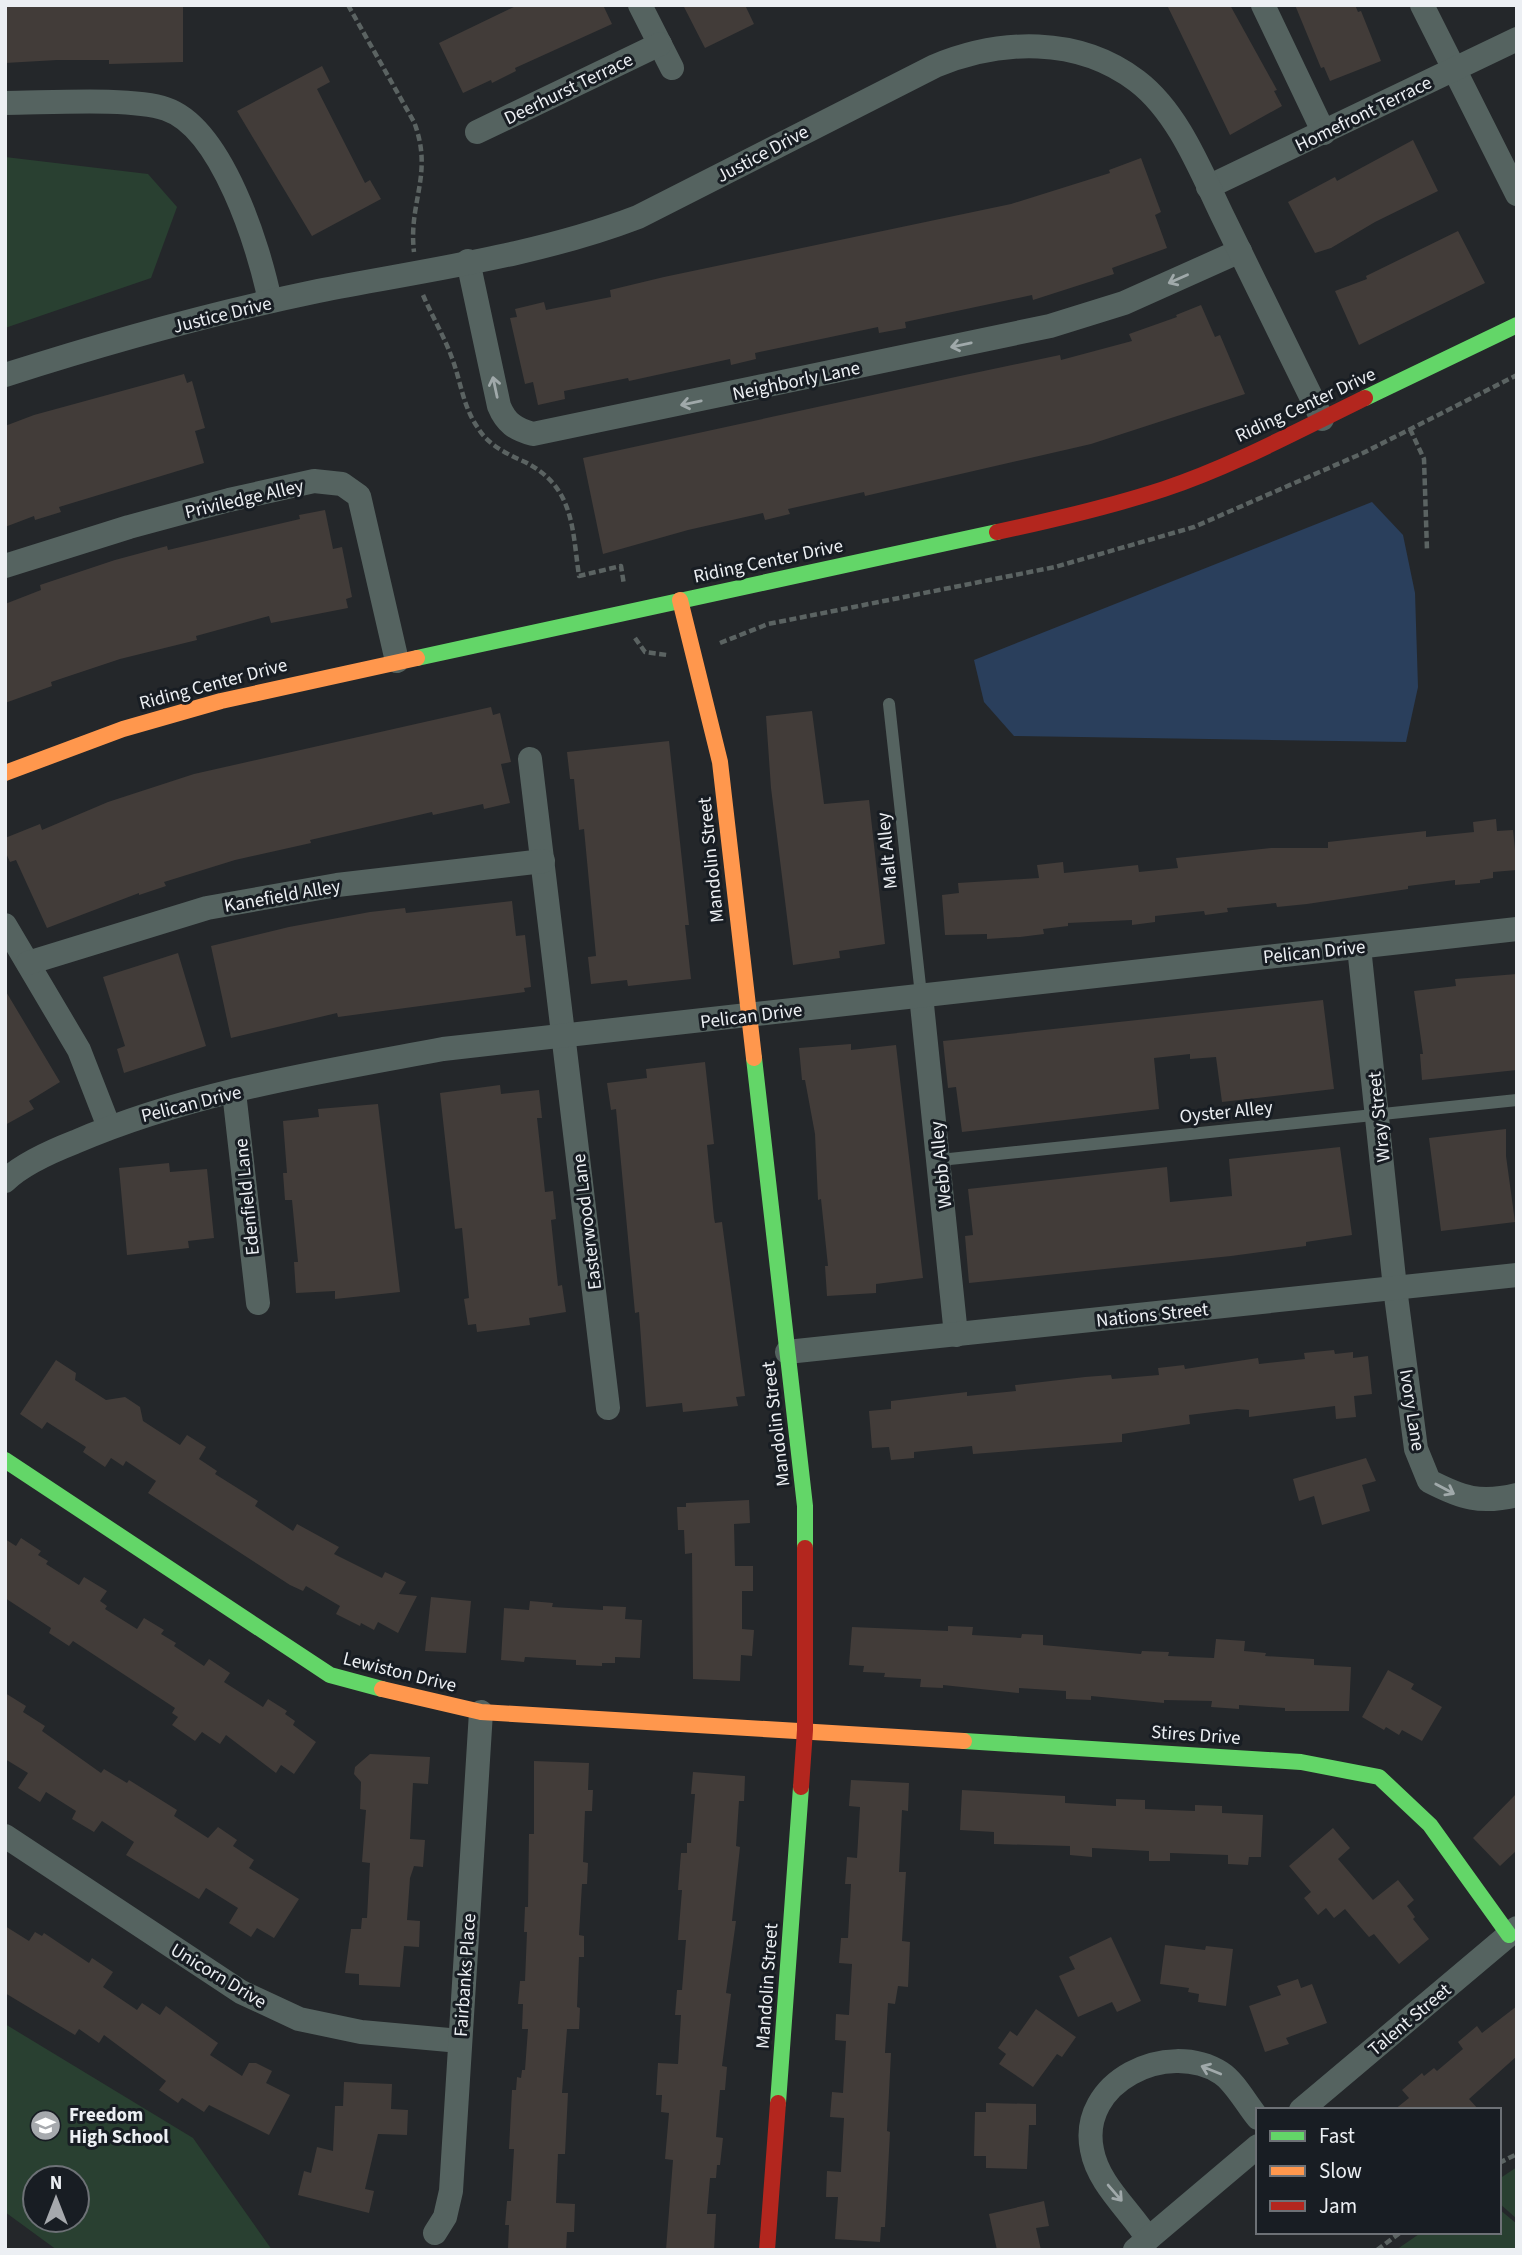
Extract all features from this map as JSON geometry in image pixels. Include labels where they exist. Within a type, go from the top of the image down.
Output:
[{"type":"street","points":[[640,5],[672,68]]},
{"type":"street","points":[[1264,5],[1324,133]]},
{"type":"street","points":[[1422,5],[1517,194]]},
{"type":"street","name":"Homefront Terrace","points":[[1208,187],[1517,39]]},
{"type":"street","name":"Deerhurst Terrace","points":[[477,132],[660,44]]},
{"type":"street","name":"Justice Drive","points":[[5,375],[270,301],[545,247],[638,217],[895,85],[968,53],[997,47],[1049,47],[1072,51],[1116,67],[1139,82],[1179,130],[1322,419]]},
{"type":"street","points":[[5,103],[152,105],[188,121],[205,139],[252,229],[270,301]]},
{"type":"street","name":"Neighborly Lane","points":[[468,261],[499,406],[511,425],[533,434],[1050,326],[1124,303],[1240,251]]},
{"type":"street","name":"Riding Center Drive","points":[[5,773],[123,729],[208,704],[1085,513],[1166,488],[1322,419],[1517,325]]},
{"type":"street","name":"Priviledge Alley","points":[[5,566],[229,500],[314,481],[342,484],[359,496],[397,661]]},
{"type":"street","name":"Mandolin Street","points":[[680,600],[720,762],[805,1506],[805,1730],[767,2250]]},
{"type":"street","points":[[530,759],[565,1036]]},
{"type":"street","name":"Kanefield Alley","points":[[28,963],[207,908],[337,885],[543,861]]},
{"type":"street","points":[[5,925],[79,1050],[109,1127]]},
{"type":"street","name":"Pelican Drive","points":[[5,1181],[57,1149],[109,1127],[313,1073],[443,1049],[1517,929]]},
{"type":"street","name":"Wray Street","points":[[1359,947],[1395,1288]]},
{"type":"street","name":"Webb Alley","points":[[921,995],[956,1335]]},
{"type":"street","name":"Easterwood Lane","points":[[565,1036],[608,1408]]},
{"type":"street","name":"Edenfield Lane","points":[[234,1092],[258,1303]]},
{"type":"street","name":"Nations Street","points":[[787,1352],[1517,1275]]},
{"type":"street","name":"Ivory Lane","points":[[1395,1288],[1416,1449],[1429,1481],[1457,1496],[1490,1502],[1517,1495]]},
{"type":"street","name":"Lewiston Drive","points":[[5,1460],[330,1675],[417,1699],[481,1712],[805,1730]]},
{"type":"street","name":"Fairbanks Place","points":[[435,2234],[445,2217],[452,2191],[481,1712]]},
{"type":"street","name":"Stires Drive","points":[[805,1730],[1301,1762],[1379,1777],[1430,1825],[1513,1931]]},
{"type":"street","name":"Unicorn Drive","points":[[5,1836],[240,1993],[299,2019],[360,2032],[460,2041]]},
{"type":"street","name":"Talent Street","points":[[1303,2108],[1513,1931]]},
{"type":"street","points":[[1256,2116],[1221,2073],[1189,2062],[1155,2063],[1126,2073],[1105,2096],[1092,2118],[1091,2148],[1100,2176],[1131,2213],[1142,2244],[1256,2148]]},
{"type":"lane","name":"Malt Alley","points":[[889,704],[921,995]]},
{"type":"lane","name":"Oyster Alley","points":[[940,1160],[1517,1100]]},
{"type":"path","points":[[348,5],[414,122],[421,141],[424,162],[412,222],[415,253]]},
{"type":"path","points":[[1410,429],[1424,459],[1427,550]]},
{"type":"path","points":[[579,576],[621,566],[629,611]]},
{"type":"path","points":[[1501,2162],[1517,2154]]},
{"type":"path","points":[[1377,2250],[1398,2234]]},
{"type":"green space","points":[[5,157],[148,174],[177,207],[151,278],[5,328]]},
{"type":"green space","name":"Freedom High School","points":[[5,2024],[193,2138],[272,2250],[57,2250],[35,2234],[91,2234],[91,2164],[21,2164],[21,2224],[5,2212]]},
{"type":"green space","points":[[1517,2167],[1517,2219],[1501,2205],[1501,2178]]},
{"type":"green space","points":[[1501,2211],[1517,2224],[1517,2250],[1396,2250],[1419,2234],[1501,2234]]},
{"type":"water","points":[[1372,502],[1403,535],[1415,593],[1418,687],[1406,742],[1014,736],[984,702],[974,660]]},
{"type":"building","points":[[5,5],[183,5],[183,62],[109,64],[109,60],[57,60],[5,63]]},
{"type":"building","points":[[518,5],[603,5],[612,24],[515,68],[516,71],[492,83],[491,80],[463,93],[439,43]]},
{"type":"building","points":[[683,5],[745,5],[754,24],[705,48]]},
{"type":"building","points":[[1167,5],[1230,5],[1277,90],[1274,91],[1282,106],[1230,135]]},
{"type":"building","points":[[1295,5],[1355,5],[1358,12],[1361,11],[1381,61],[1330,81],[1324,67],[1321,68]]},
{"type":"building","points":[[322,66],[330,82],[317,89],[365,183],[370,180],[381,199],[312,236],[237,111]]},
{"type":"building","points":[[1413,140],[1438,191],[1375,222],[1331,248],[1315,253],[1288,202],[1335,177],[1337,181]]},
{"type":"building","points":[[1141,158],[1161,212],[1155,215],[1167,248],[1112,268],[1114,274],[1033,300],[1032,295],[905,322],[906,328],[879,333],[878,327],[755,353],[756,359],[731,365],[730,359],[629,381],[628,378],[564,391],[565,399],[538,405],[533,382],[525,384],[510,318],[517,317],[515,309],[544,302],[546,310],[611,297],[610,290],[664,277],[1011,204],[1110,173],[1109,170]]},
{"type":"building","points":[[1458,231],[1485,283],[1359,345],[1335,291],[1367,279],[1366,276]]},
{"type":"building","points":[[1201,305],[1215,337],[1220,335],[1245,394],[1091,444],[865,496],[864,492],[788,509],[790,514],[765,520],[763,513],[688,530],[603,554],[583,458],[1060,355],[1061,360],[1132,341],[1129,334],[1177,317],[1176,315]]},
{"type":"building","points":[[184,374],[187,383],[192,381],[205,428],[195,431],[204,463],[59,507],[61,512],[35,520],[34,516],[5,527],[5,426],[34,415]]},
{"type":"building","points":[[325,510],[333,549],[342,547],[352,597],[346,599],[348,608],[271,623],[269,616],[196,636],[197,640],[120,659],[51,682],[52,686],[5,703],[5,604],[41,590],[40,585],[115,560],[167,546],[168,550],[300,519],[299,515]]},
{"type":"building","points":[[491,707],[493,715],[500,713],[511,762],[501,764],[510,803],[484,809],[483,804],[433,815],[432,812],[235,860],[164,882],[166,886],[139,893],[47,928],[16,860],[10,862],[5,851],[5,838],[40,824],[42,830],[108,802],[194,774]]},
{"type":"building","points":[[812,711],[824,804],[869,800],[885,944],[839,951],[840,958],[793,965],[771,788],[766,716]]},
{"type":"building","points":[[669,741],[689,925],[685,925],[691,979],[628,986],[627,980],[591,984],[588,957],[596,956],[584,829],[579,830],[574,779],[570,779],[567,752]]},
{"type":"building","points":[[1496,819],[1497,831],[1513,830],[1517,870],[1493,872],[1493,878],[1480,880],[1480,883],[1455,885],[1455,880],[1307,904],[1277,907],[1276,903],[1227,908],[1228,912],[1205,915],[1204,911],[1155,916],[1155,922],[1132,925],[1132,920],[1068,923],[1068,926],[1043,929],[1044,934],[1020,937],[987,939],[987,934],[945,935],[942,895],[959,893],[958,883],[1039,878],[1037,865],[1063,862],[1064,873],[1138,865],[1139,872],[1178,868],[1176,858],[1271,848],[1328,848],[1328,842],[1426,831],[1426,837],[1474,832],[1473,822]]},
{"type":"building","points":[[512,901],[516,936],[525,935],[531,987],[524,988],[525,992],[338,1017],[337,1013],[231,1038],[211,946],[289,927],[370,912],[405,908],[406,913]]},
{"type":"building","points":[[178,953],[206,1046],[124,1073],[117,1049],[125,1046],[103,977]]},
{"type":"building","points":[[1517,974],[1517,1070],[1422,1080],[1420,1054],[1423,1054],[1414,991],[1456,986],[1455,979]]},
{"type":"building","points":[[5,990],[60,1082],[29,1101],[34,1109],[5,1125]]},
{"type":"building","points":[[1323,1000],[1334,1089],[1222,1102],[1216,1057],[1190,1059],[1190,1054],[1154,1058],[1159,1109],[962,1132],[956,1087],[948,1088],[943,1041]]},
{"type":"building","points":[[851,1044],[851,1050],[896,1045],[923,1278],[876,1284],[876,1293],[827,1296],[825,1266],[828,1266],[821,1199],[818,1200],[815,1134],[805,1080],[802,1080],[799,1048]]},
{"type":"building","points":[[705,1062],[714,1144],[707,1145],[714,1218],[715,1223],[722,1222],[745,1396],[736,1397],[738,1406],[683,1412],[682,1403],[646,1407],[639,1312],[635,1313],[616,1109],[611,1110],[607,1083],[647,1078],[646,1069]]},
{"type":"building","points":[[500,1085],[501,1094],[539,1090],[542,1118],[537,1118],[545,1192],[553,1191],[556,1219],[551,1220],[558,1286],[562,1285],[566,1312],[529,1318],[530,1325],[477,1332],[476,1324],[468,1325],[464,1299],[469,1298],[462,1228],[455,1229],[440,1093]]},
{"type":"building","points":[[378,1104],[400,1292],[335,1299],[335,1291],[296,1293],[294,1262],[298,1262],[292,1200],[285,1200],[283,1173],[287,1173],[283,1121],[319,1117],[318,1109]]},
{"type":"building","points":[[1506,1129],[1506,1156],[1515,1222],[1441,1231],[1429,1138]]},
{"type":"building","points":[[1340,1147],[1352,1235],[1306,1242],[1306,1246],[1231,1256],[969,1283],[965,1236],[973,1235],[968,1189],[1167,1167],[1170,1202],[1232,1196],[1229,1159]]},
{"type":"building","points":[[169,1163],[170,1172],[207,1169],[214,1238],[188,1241],[189,1248],[127,1255],[119,1168]]},
{"type":"building","points":[[1334,1350],[1335,1354],[1353,1352],[1353,1358],[1368,1356],[1372,1394],[1354,1396],[1356,1417],[1336,1419],[1335,1406],[1249,1417],[1249,1410],[1237,1409],[1189,1415],[1190,1424],[1122,1434],[1122,1442],[973,1454],[972,1446],[914,1452],[914,1458],[891,1460],[889,1447],[872,1448],[869,1411],[891,1409],[891,1401],[967,1392],[967,1396],[1016,1391],[1015,1385],[1085,1377],[1111,1375],[1112,1379],[1159,1375],[1158,1368],[1184,1365],[1185,1369],[1258,1358],[1259,1364],[1305,1359],[1304,1353]]},
{"type":"building","points":[[56,1360],[76,1373],[75,1380],[106,1400],[125,1397],[140,1407],[143,1421],[180,1445],[187,1435],[206,1447],[199,1459],[217,1471],[215,1474],[258,1501],[255,1506],[293,1531],[297,1524],[339,1547],[334,1554],[382,1578],[385,1572],[406,1582],[399,1594],[417,1596],[398,1633],[378,1622],[374,1630],[336,1614],[340,1606],[306,1586],[303,1591],[290,1585],[148,1493],[156,1481],[126,1461],[123,1466],[111,1458],[105,1467],[83,1452],[86,1447],[47,1422],[42,1429],[20,1414]]},
{"type":"building","points":[[1366,1458],[1376,1481],[1362,1485],[1370,1511],[1322,1525],[1314,1496],[1299,1501],[1293,1479]]},
{"type":"building","points":[[749,1500],[750,1523],[734,1524],[735,1566],[753,1566],[753,1591],[742,1591],[742,1629],[754,1630],[752,1656],[741,1655],[740,1681],[693,1679],[692,1553],[685,1554],[684,1530],[678,1530],[677,1507],[686,1507],[686,1503]]},
{"type":"building","points":[[21,1538],[41,1551],[38,1555],[48,1561],[46,1564],[79,1585],[84,1577],[107,1591],[100,1601],[107,1606],[105,1609],[137,1629],[144,1618],[164,1630],[161,1634],[176,1643],[174,1646],[204,1666],[209,1659],[230,1673],[224,1682],[263,1707],[268,1699],[287,1711],[285,1714],[295,1721],[293,1725],[316,1742],[294,1774],[281,1765],[276,1773],[226,1735],[220,1744],[202,1732],[195,1741],[172,1725],[178,1717],[172,1713],[175,1708],[73,1641],[69,1646],[49,1633],[51,1628],[5,1598],[5,1539],[16,1546]]},
{"type":"building","points":[[431,1597],[471,1601],[466,1653],[425,1651]]},
{"type":"building","points":[[530,1601],[553,1603],[552,1607],[603,1610],[603,1606],[626,1607],[625,1619],[642,1620],[640,1658],[615,1657],[615,1663],[602,1663],[602,1666],[576,1665],[576,1660],[525,1657],[524,1662],[501,1660],[504,1608],[529,1610]]},
{"type":"building","points":[[948,1626],[973,1627],[972,1635],[1021,1638],[1022,1634],[1043,1635],[1043,1645],[1141,1654],[1142,1651],[1169,1652],[1168,1656],[1214,1658],[1216,1639],[1245,1641],[1244,1651],[1266,1653],[1265,1656],[1314,1659],[1314,1665],[1351,1667],[1349,1711],[1285,1711],[1285,1708],[1239,1705],[1239,1709],[1211,1707],[1212,1701],[1164,1700],[1164,1703],[1091,1696],[1091,1700],[1066,1699],[1066,1691],[1019,1688],[1019,1693],[943,1685],[943,1688],[920,1687],[921,1679],[884,1677],[885,1673],[863,1672],[864,1666],[849,1665],[852,1627],[948,1631]]},
{"type":"building","points":[[1388,1670],[1414,1684],[1411,1689],[1442,1707],[1422,1741],[1402,1730],[1399,1735],[1386,1727],[1384,1730],[1362,1717]]},
{"type":"building","points":[[5,1693],[26,1706],[23,1712],[45,1726],[42,1731],[101,1773],[104,1769],[127,1783],[129,1780],[177,1810],[174,1816],[208,1838],[218,1827],[237,1840],[233,1846],[254,1860],[249,1868],[299,1899],[274,1938],[257,1928],[251,1937],[229,1923],[238,1908],[206,1888],[199,1899],[126,1855],[134,1842],[102,1821],[94,1832],[72,1819],[76,1811],[46,1792],[40,1802],[18,1788],[28,1773],[5,1759]]},
{"type":"building","points":[[370,1754],[430,1757],[428,1784],[413,1783],[410,1839],[425,1840],[423,1867],[414,1866],[410,1878],[407,1920],[420,1921],[419,1947],[404,1946],[400,1987],[359,1985],[359,1974],[345,1973],[351,1929],[361,1929],[362,1918],[367,1918],[370,1863],[362,1862],[366,1810],[360,1809],[361,1782],[354,1774],[355,1767]]},
{"type":"building","points":[[534,1761],[589,1763],[588,1790],[593,1790],[592,1811],[585,1811],[583,1862],[588,1863],[587,1884],[582,1884],[579,1935],[584,1936],[584,1957],[579,1957],[579,2029],[567,2029],[562,2093],[568,2093],[565,2154],[558,2154],[556,2203],[575,2204],[574,2232],[567,2232],[566,2250],[508,2249],[509,2225],[505,2225],[507,2201],[511,2201],[514,2149],[509,2149],[512,2090],[516,2090],[517,2077],[521,2078],[522,2070],[525,2070],[528,2029],[522,2029],[523,2004],[518,2004],[520,1981],[525,1981],[525,1907],[528,1907],[529,1834],[534,1834]]},
{"type":"building","points":[[693,1772],[745,1776],[744,1801],[739,1801],[736,1846],[740,1847],[732,1921],[736,1921],[726,1993],[731,1994],[722,2066],[727,2067],[725,2090],[720,2090],[716,2137],[723,2138],[716,2178],[710,2178],[707,2214],[716,2214],[714,2250],[666,2250],[673,2160],[665,2159],[669,2113],[661,2112],[662,2095],[656,2095],[658,2063],[678,2064],[681,2015],[675,2015],[677,1990],[682,1990],[686,1940],[678,1940],[682,1890],[678,1890],[681,1853],[687,1853],[687,1843],[691,1843],[695,1794],[691,1794]]},
{"type":"building","points":[[851,1780],[909,1783],[908,1811],[902,1810],[899,1872],[906,1872],[902,1941],[910,1942],[908,1987],[898,1986],[895,2004],[888,2003],[885,2053],[891,2053],[887,2131],[890,2132],[885,2227],[881,2227],[880,2242],[835,2239],[838,2197],[826,2197],[827,2171],[841,2172],[844,2118],[830,2117],[832,2092],[843,2093],[846,2041],[835,2040],[836,2014],[849,2015],[852,1964],[839,1963],[841,1938],[848,1938],[851,1884],[845,1884],[847,1857],[857,1858],[860,1807],[849,1806]]},
{"type":"building","points":[[962,1790],[1065,1796],[1065,1803],[1116,1806],[1116,1799],[1145,1800],[1145,1809],[1195,1811],[1195,1805],[1222,1806],[1222,1813],[1263,1815],[1261,1857],[1249,1857],[1248,1865],[1228,1864],[1228,1855],[1170,1853],[1170,1861],[1149,1861],[1149,1851],[1092,1848],[1092,1857],[1070,1855],[1070,1846],[994,1844],[994,1832],[960,1830]]},
{"type":"building","points":[[1517,1793],[1517,1850],[1500,1866],[1473,1838]]},
{"type":"building","points":[[1333,1828],[1350,1848],[1338,1859],[1373,1900],[1398,1880],[1414,1900],[1407,1906],[1415,1917],[1413,1919],[1429,1939],[1399,1964],[1374,1934],[1369,1937],[1345,1909],[1334,1918],[1326,1908],[1318,1915],[1304,1898],[1311,1892],[1289,1866]]},
{"type":"building","points":[[5,1926],[29,1941],[35,1932],[42,1936],[44,1933],[89,1963],[92,1958],[113,1972],[103,1987],[137,2010],[142,2003],[160,2015],[166,2006],[218,2043],[210,2055],[242,2076],[249,2063],[256,2063],[272,2071],[266,2083],[290,2095],[269,2135],[209,2105],[204,2112],[182,2098],[178,2103],[159,2090],[166,2081],[104,2035],[99,2043],[79,2029],[75,2035],[5,1993]]},
{"type":"building","points":[[1111,1937],[1141,2001],[1117,2012],[1112,2002],[1078,2017],[1059,1976],[1075,1969],[1069,1957]]},
{"type":"building","points":[[1165,1945],[1205,1950],[1206,1946],[1233,1949],[1226,2006],[1198,2002],[1199,1994],[1188,1992],[1189,1988],[1160,1984]]},
{"type":"building","points":[[1298,1979],[1301,1988],[1312,1984],[1327,2023],[1286,2038],[1289,2044],[1265,2052],[1249,2006],[1281,1995],[1277,1986]]},
{"type":"building","points":[[1517,2006],[1517,2056],[1469,2099],[1477,2108],[1396,2108],[1409,2098],[1402,2090],[1422,2073],[1424,2076],[1434,2068],[1437,2071],[1463,2049],[1458,2042],[1477,2026],[1482,2033]]},
{"type":"building","points":[[1036,2009],[1076,2037],[1062,2057],[1057,2054],[1033,2087],[999,2064],[1006,2054],[998,2048],[1010,2031],[1017,2036]]},
{"type":"building","points":[[344,2082],[392,2084],[391,2109],[408,2110],[407,2135],[378,2134],[365,2189],[374,2191],[369,2213],[298,2195],[304,2171],[311,2173],[317,2147],[333,2151],[335,2106],[343,2106]]},
{"type":"building","points":[[986,2103],[1036,2104],[1036,2125],[1029,2125],[1027,2169],[986,2168],[986,2156],[974,2156],[975,2112],[986,2112]]},
{"type":"building","points":[[1044,2201],[1049,2226],[1036,2228],[1041,2250],[997,2250],[989,2214]]},
{"type":"traffic: fast","points":[[1365,398],[1517,325]]},
{"type":"traffic: fast","points":[[417,658],[997,532]]},
{"type":"traffic: fast","points":[[754,1058],[805,1506],[805,1548]]},
{"type":"traffic: fast","points":[[5,1460],[330,1675],[382,1689]]},
{"type":"traffic: fast","points":[[964,1741],[1301,1762],[1379,1777],[1430,1825],[1509,1935]]},
{"type":"traffic: fast","points":[[778,2103],[801,1787]]},
{"type":"traffic: slow","points":[[680,600],[720,762],[754,1058]]},
{"type":"traffic: slow","points":[[5,773],[123,729],[221,701],[417,658]]},
{"type":"traffic: slow","points":[[382,1689],[481,1712],[964,1741]]},
{"type":"traffic: jam","points":[[997,532],[1143,496],[1190,480],[1266,447],[1365,398]]},
{"type":"traffic: jam","points":[[801,1787],[805,1730],[805,1548]]},
{"type":"traffic: jam","points":[[767,2250],[778,2103]]},
{"type":"place","name":"Freedom High School","points":[[46,2125]]}]
